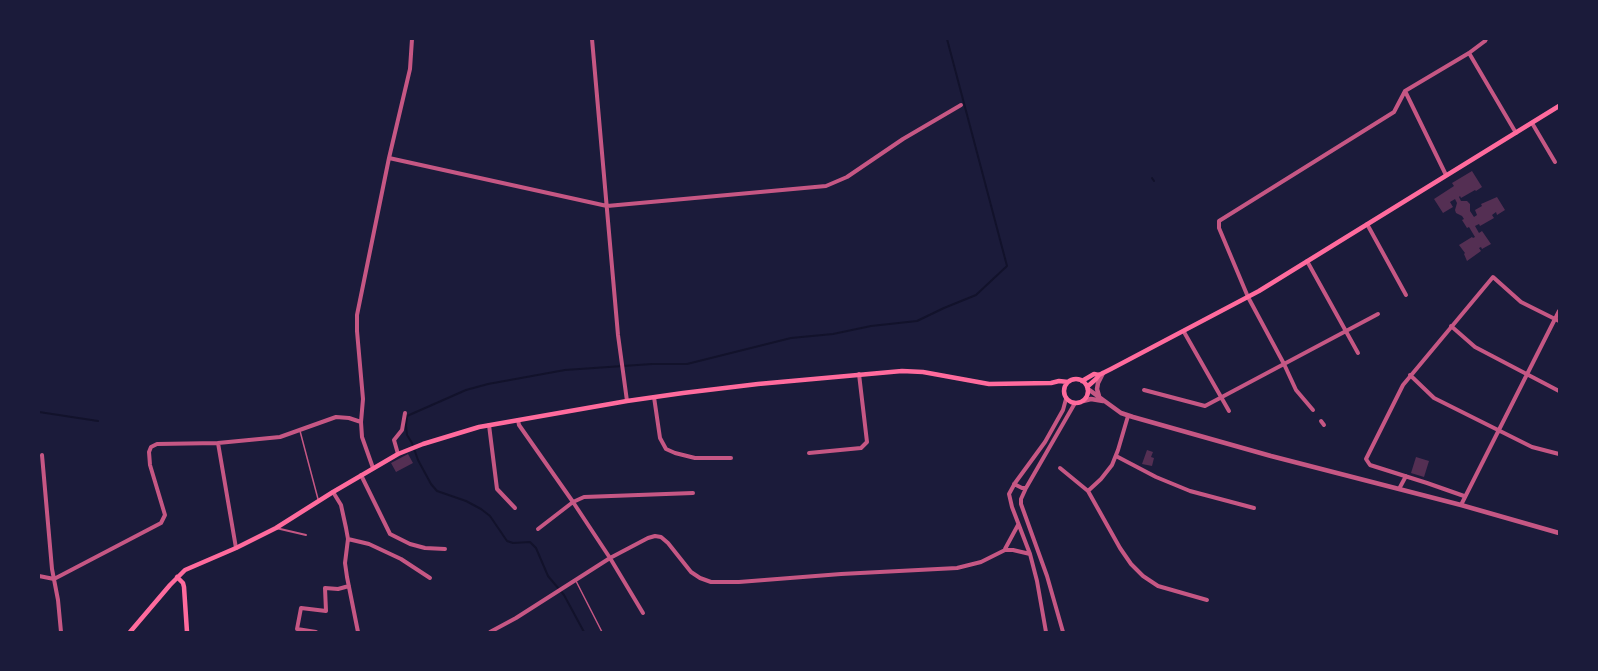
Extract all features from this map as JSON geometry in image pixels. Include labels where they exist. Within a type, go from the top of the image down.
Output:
[{"type":"main road","points":[[1087,388],[1101,374],[1248,297],[1559,106]]},
{"type":"main road","points":[[129,632],[177,577],[191,566],[236,548],[276,528],[398,454],[489,425],[654,397],[859,374],[911,371],[981,383],[1051,383],[1082,381],[1094,374],[1101,374]]},
{"type":"main road","points":[[1068,382],[1064,392],[1066,399],[1075,403],[1083,401],[1087,396],[1087,388],[1082,381]]},
{"type":"main road","points":[[1051,383],[1064,392]]},
{"type":"main road","points":[[177,577],[184,587],[187,632]]},
{"type":"street","points":[[373,468],[362,437],[363,399],[357,315],[388,158],[410,69],[412,39]]},
{"type":"street","points":[[592,39],[618,335],[627,401]]},
{"type":"street","points":[[1313,410],[1296,390],[1248,297],[1219,228],[1219,221],[1394,112],[1405,91],[1469,53],[1486,39]]},
{"type":"street","points":[[1469,53],[1516,133]]},
{"type":"street","points":[[1405,91],[1446,175]]},
{"type":"street","points":[[388,158],[607,206],[826,186],[847,177],[903,139],[961,105]]},
{"type":"street","points":[[1532,123],[1555,162]]},
{"type":"street","points":[[1367,224],[1406,296]]},
{"type":"street","points":[[1307,261],[1358,353]]},
{"type":"street","points":[[1464,496],[1370,465],[1366,459],[1403,384],[1493,277],[1521,302],[1557,320]]},
{"type":"street","points":[[1461,505],[1526,374],[1557,320],[1559,311]]},
{"type":"street","points":[[1144,390],[1205,406],[1378,314]]},
{"type":"street","points":[[1451,326],[1475,347],[1559,390]]},
{"type":"street","points":[[1184,332],[1229,411]]},
{"type":"street","points":[[809,453],[861,448],[867,442],[859,374]]},
{"type":"street","points":[[1099,396],[1098,383],[1101,374]]},
{"type":"street","points":[[1410,375],[1434,398],[1532,447],[1559,454]]},
{"type":"street","points":[[1087,388],[1128,416],[1559,533]]},
{"type":"street","points":[[654,397],[660,438],[666,448],[695,458],[731,458]]},
{"type":"street","points":[[1046,632],[1030,554],[1009,498],[1014,484],[1041,448],[1063,410],[1066,399]]},
{"type":"street","points":[[1083,401],[1091,399],[1103,401]]},
{"type":"street","points":[[1063,632],[1047,576],[1022,511],[1022,499],[1026,488],[1075,403]]},
{"type":"street","points":[[398,454],[394,440],[402,430],[405,413]]},
{"type":"street","points":[[1088,491],[1106,474],[1116,456],[1128,416]]},
{"type":"street","points":[[39,576],[54,579],[161,523],[165,515],[150,465],[149,452],[151,447],[157,444],[218,443],[280,437],[336,417],[361,422]]},
{"type":"street","points":[[518,420],[519,425],[610,558],[643,613]]},
{"type":"street","points":[[489,425],[497,489],[515,508]]},
{"type":"street","points":[[218,443],[236,548]]},
{"type":"street","points":[[1041,448],[1045,454]]},
{"type":"street","points":[[42,455],[51,569],[58,600],[61,632]]},
{"type":"street","points":[[1116,456],[1156,477],[1190,491],[1254,508]]},
{"type":"street","points":[[1060,468],[1088,491],[1120,548],[1143,576],[1158,586],[1207,600]]},
{"type":"street","points":[[1021,474],[1026,473],[1033,476]]},
{"type":"street","points":[[362,475],[390,534],[410,544],[436,550],[446,549]]},
{"type":"street","points":[[1399,489],[1406,476]]},
{"type":"street","points":[[1014,484],[1026,488]]},
{"type":"street","points":[[333,492],[341,505],[348,539],[345,562],[358,632]]},
{"type":"street","points":[[538,530],[573,502],[584,497],[693,492]]},
{"type":"street","points":[[1005,550],[1018,525]]},
{"type":"street","points":[[276,528],[306,535]]},
{"type":"street","points":[[492,632],[610,558],[648,537],[661,537],[691,572],[711,582],[957,568],[981,561],[1005,550],[1030,554]]},
{"type":"street","points":[[348,539],[369,544],[401,559],[430,578]]},
{"type":"street","points":[[316,632],[297,629],[301,608],[326,611],[326,588],[338,589],[350,586]]},
{"type":"lane","points":[[300,430],[318,502]]},
{"type":"lane","points":[[575,580],[603,632]]},
{"type":"building","points":[[1472,171],[1482,187],[1459,197],[1461,201],[1467,201],[1470,204],[1470,211],[1474,217],[1477,215],[1475,210],[1482,206],[1481,204],[1497,197],[1505,210],[1497,215],[1496,212],[1492,215],[1494,218],[1480,226],[1479,224],[1475,226],[1479,233],[1482,231],[1491,244],[1482,249],[1479,248],[1481,251],[1467,261],[1459,245],[1475,237],[1462,220],[1464,219],[1462,216],[1456,213],[1455,199],[1450,202],[1453,207],[1443,213],[1434,199],[1454,186],[1452,183]]},
{"type":"building","points":[[1147,450],[1153,452],[1152,466],[1142,464]]},
{"type":"building","points":[[408,454],[413,463],[396,472],[391,463]]},
{"type":"building","points":[[1416,457],[1429,461],[1424,477],[1411,473]]},
{"type":"waterway","points":[[584,632],[564,595],[548,576],[536,548],[530,542],[507,541],[490,516],[481,509],[437,491],[431,484],[407,435],[407,416],[466,390],[488,384],[565,370],[687,364],[791,338],[917,321],[976,295],[1007,266],[947,39]]},
{"type":"waterway","points":[[39,412],[98,421]]}]
